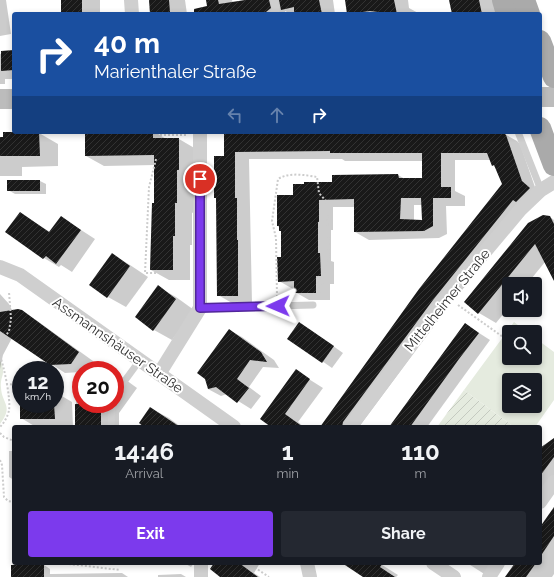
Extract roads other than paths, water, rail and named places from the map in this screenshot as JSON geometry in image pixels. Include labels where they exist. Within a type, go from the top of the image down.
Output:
[{"type":"main road","points":[[503,0],[506,12]]},
{"type":"main road","points":[[524,0],[528,12]]},
{"type":"main road","points":[[542,46],[554,77]]},
{"type":"main road","points":[[542,97],[554,97]]},
{"type":"main road","points":[[0,99],[12,99]]},
{"type":"main road","points":[[542,133],[554,165]]},
{"type":"street","points":[[131,0],[132,12]]},
{"type":"street","points":[[159,374],[200,308],[200,134]]},
{"type":"street","name":"Mittelheimer Straße","points":[[351,425],[447,297],[520,210],[541,190],[554,182]]},
{"type":"street","name":"Assmannshäuser Straße","points":[[0,267],[20,275],[159,374],[218,422],[228,425]]},
{"type":"street","points":[[542,499],[554,482]]},
{"type":"street","points":[[201,565],[201,577]]},
{"type":"street","points":[[307,565],[310,577]]},
{"type":"street","points":[[436,565],[454,577]]},
{"type":"street","points":[[489,577],[497,565]]},
{"type":"lane","points":[[274,0],[276,10],[274,12]]},
{"type":"lane","points":[[519,134],[541,190]]},
{"type":"lane","points":[[200,308],[313,305]]},
{"type":"lane","points":[[124,382],[140,360]]},
{"type":"lane","points":[[111,425],[112,413]]}]
